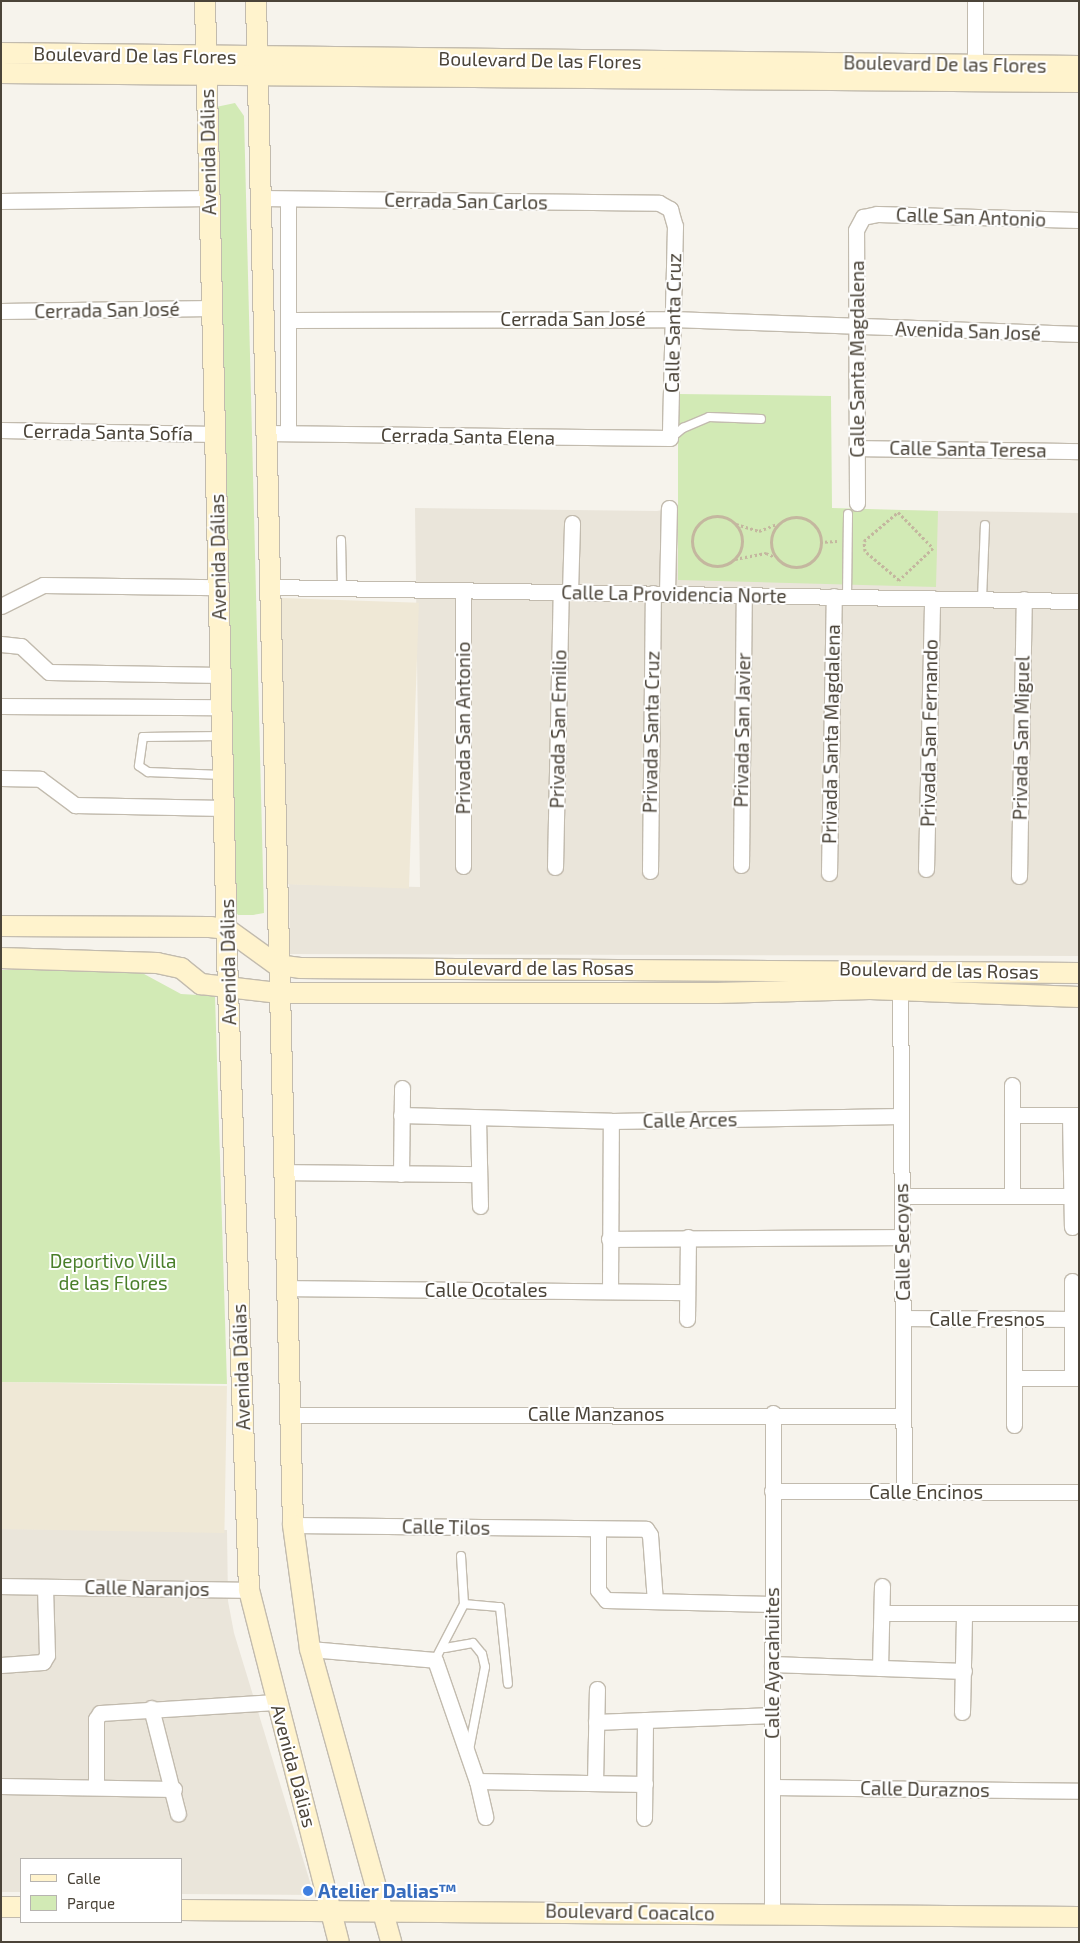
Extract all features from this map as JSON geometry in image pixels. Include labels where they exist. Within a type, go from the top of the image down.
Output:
[{"type":"main road","name":"Avenida Dálias","points":[[205,1],[228,989],[249,1590],[276,1702],[334,1912],[339,1942]]},
{"type":"main road","points":[[256,1],[282,1172],[293,1525],[310,1649],[391,1942]]},
{"type":"main road","name":"Boulevard De las Flores","points":[[1,53],[206,65]]},
{"type":"main road","name":"Boulevard De las Flores","points":[[1,73],[206,65],[258,65],[975,73],[1079,82]]},
{"type":"main road","name":"Boulevard De las Flores","points":[[975,73],[1079,66]]},
{"type":"main road","points":[[1,926],[227,930]]},
{"type":"main road","name":"Boulevard de las Rosas","points":[[227,930],[277,965],[300,968],[901,969],[1079,972]]},
{"type":"main road","name":"Boulevard de las Rosas","points":[[1,958],[156,963],[181,968],[201,984],[228,989],[279,993],[900,991],[1079,998]]},
{"type":"main road","points":[[1,1907],[20,1907]]},
{"type":"main road","name":"Boulevard Coacalco","points":[[182,1910],[334,1912],[382,1908],[1079,1917]]},
{"type":"street","points":[[975,1],[975,73]]},
{"type":"street","points":[[1,201],[210,198]]},
{"type":"street","name":"Cerrada San Carlos","points":[[260,198],[659,203],[670,209]]},
{"type":"street","points":[[288,198],[288,433]]},
{"type":"street","name":"Calle Santa Cruz","points":[[670,209],[675,226],[670,438]]},
{"type":"street","name":"Calle San Antonio","points":[[863,218],[877,214],[1079,220]]},
{"type":"street","name":"Calle Santa Magdalena","points":[[853,508],[857,448],[856,230],[863,218]]},
{"type":"street","name":"Cerrada San José","points":[[1,311],[212,308]]},
{"type":"street","name":"Cerrada San José","points":[[288,320],[673,319],[857,328]]},
{"type":"street","name":"Avenida San José","points":[[857,328],[1079,334]]},
{"type":"street","name":"Cerrada Santa Sofía","points":[[1,430],[215,434]]},
{"type":"street","name":"Cerrada Santa Elena","points":[[266,433],[670,438]]},
{"type":"street","name":"Calle Santa Teresa","points":[[857,448],[1079,451]]},
{"type":"street","points":[[660,593],[669,508]]},
{"type":"street","name":"Privada San Emilio","points":[[555,867],[566,592],[572,523]]},
{"type":"street","points":[[1,606],[43,585],[219,587]]},
{"type":"street","name":"Calle La Providencia Norte","points":[[269,587],[1079,600]]},
{"type":"street","name":"Privada San Antonio","points":[[463,590],[464,866]]},
{"type":"street","name":"Privada Santa Cruz","points":[[650,871],[660,593]]},
{"type":"street","name":"Privada San Javier","points":[[741,865],[744,595]]},
{"type":"street","name":"Privada Santa Magdalena","points":[[829,872],[841,596]]},
{"type":"street","name":"Privada San Fernando","points":[[926,869],[932,598]]},
{"type":"street","name":"Privada San Miguel","points":[[1019,876],[1024,600]]},
{"type":"street","points":[[1,644],[21,646],[48,672],[221,675]]},
{"type":"street","points":[[1,706],[222,707]]},
{"type":"street","points":[[1,778],[40,779],[74,804],[224,808]]},
{"type":"street","name":"Calle Secoyas","points":[[901,969],[904,1492]]},
{"type":"street","points":[[1012,1085],[1012,1196]]},
{"type":"street","points":[[400,1174],[402,1088]]},
{"type":"street","name":"Calle Arces","points":[[402,1115],[611,1121],[901,1116]]},
{"type":"street","points":[[1012,1115],[1074,1115],[1071,1196],[1072,1228]]},
{"type":"street","points":[[478,1118],[480,1206]]},
{"type":"street","points":[[610,1291],[611,1121]]},
{"type":"street","points":[[282,1172],[479,1174]]},
{"type":"street","points":[[902,1196],[1071,1196]]},
{"type":"street","points":[[688,1237],[688,1319]]},
{"type":"street","points":[[610,1239],[902,1237]]},
{"type":"street","points":[[1015,1378],[1075,1378],[1072,1281]]},
{"type":"street","name":"Calle Ocotales","points":[[285,1288],[687,1292]]},
{"type":"street","name":"Calle Fresnos","points":[[903,1318],[1072,1320]]},
{"type":"street","points":[[1014,1318],[1014,1425]]},
{"type":"street","name":"Calle Manzanos","points":[[289,1415],[773,1413],[904,1416]]},
{"type":"street","name":"Calle Ayacahuites","points":[[772,1914],[773,1413]]},
{"type":"street","name":"Calle Encinos","points":[[772,1491],[1079,1492]]},
{"type":"street","name":"Calle Tilos","points":[[293,1525],[646,1529],[650,1535],[655,1601]]},
{"type":"street","points":[[598,1529],[600,1596],[606,1600],[772,1604]]},
{"type":"street","name":"Calle Naranjos","points":[[1,1586],[249,1590]]},
{"type":"street","points":[[880,1668],[882,1586]]},
{"type":"street","points":[[1,1664],[43,1662],[47,1655],[45,1587]]},
{"type":"street","points":[[882,1613],[1079,1613]]},
{"type":"street","points":[[962,1712],[964,1614]]},
{"type":"street","points":[[310,1649],[440,1654],[468,1757],[477,1781],[485,1817]]},
{"type":"street","points":[[772,1664],[964,1671]]},
{"type":"street","points":[[595,1783],[597,1689]]},
{"type":"street","points":[[96,1786],[96,1719],[100,1712],[276,1702]]},
{"type":"street","points":[[151,1708],[174,1789],[178,1814]]},
{"type":"street","points":[[596,1722],[772,1715]]},
{"type":"street","points":[[644,1818],[645,1720]]},
{"type":"street","points":[[477,1781],[645,1784]]},
{"type":"street","points":[[1,1786],[96,1786],[174,1789]]},
{"type":"street","name":"Calle Duraznos","points":[[772,1787],[1079,1791]]},
{"type":"lane","points":[[670,438],[683,428],[709,417],[761,419]]},
{"type":"lane","points":[[841,596],[853,508]]},
{"type":"lane","points":[[982,599],[985,525]]},
{"type":"lane","points":[[341,540],[342,588]]},
{"type":"lane","points":[[222,736],[143,737],[139,766],[148,772],[224,775]]},
{"type":"lane","points":[[440,1654],[464,1604],[461,1556]]},
{"type":"lane","points":[[464,1604],[500,1607],[508,1684]]},
{"type":"lane","points":[[440,1654],[473,1643],[485,1667],[468,1757]]},
{"type":"path","points":[[898,512],[931,542],[930,553],[899,580],[865,551],[864,541],[898,512]]},
{"type":"path","points":[[711,517],[734,522],[759,531],[782,521],[805,519],[817,530],[820,545],[813,560],[806,565],[789,566],[766,553],[734,559],[720,566],[703,562],[692,540],[698,526],[711,517]]},
{"type":"path","points":[[776,557],[771,541],[782,521]]},
{"type":"path","points":[[734,522],[742,544],[734,559]]},
{"type":"shaded area","points":[[678,507],[1079,513],[1079,956],[290,954],[289,884],[420,887],[415,508],[657,511]]},
{"type":"shaded area","points":[[282,598],[419,603],[409,889],[272,884]]},
{"type":"shaded area","points":[[1,1382],[227,1386],[224,1533],[1,1529]]},
{"type":"shaded area","points":[[1,1529],[227,1530],[228,1601],[234,1633],[314,1895],[182,1894],[182,1858],[20,1858],[20,1892],[1,1892]]},
{"type":"green space","points":[[235,103],[244,116],[264,913],[253,915],[238,915],[234,909],[216,107]]},
{"type":"green space","points":[[678,394],[831,396],[832,508],[938,511],[936,587],[678,580]]},
{"type":"green space","name":"Deportivo Villa de las Flores","points":[[133,968],[181,994],[215,996],[227,1384],[1,1382],[1,970]]},
{"type":"place","name":"Atelier Dalias™","points":[[308,1891]]}]
